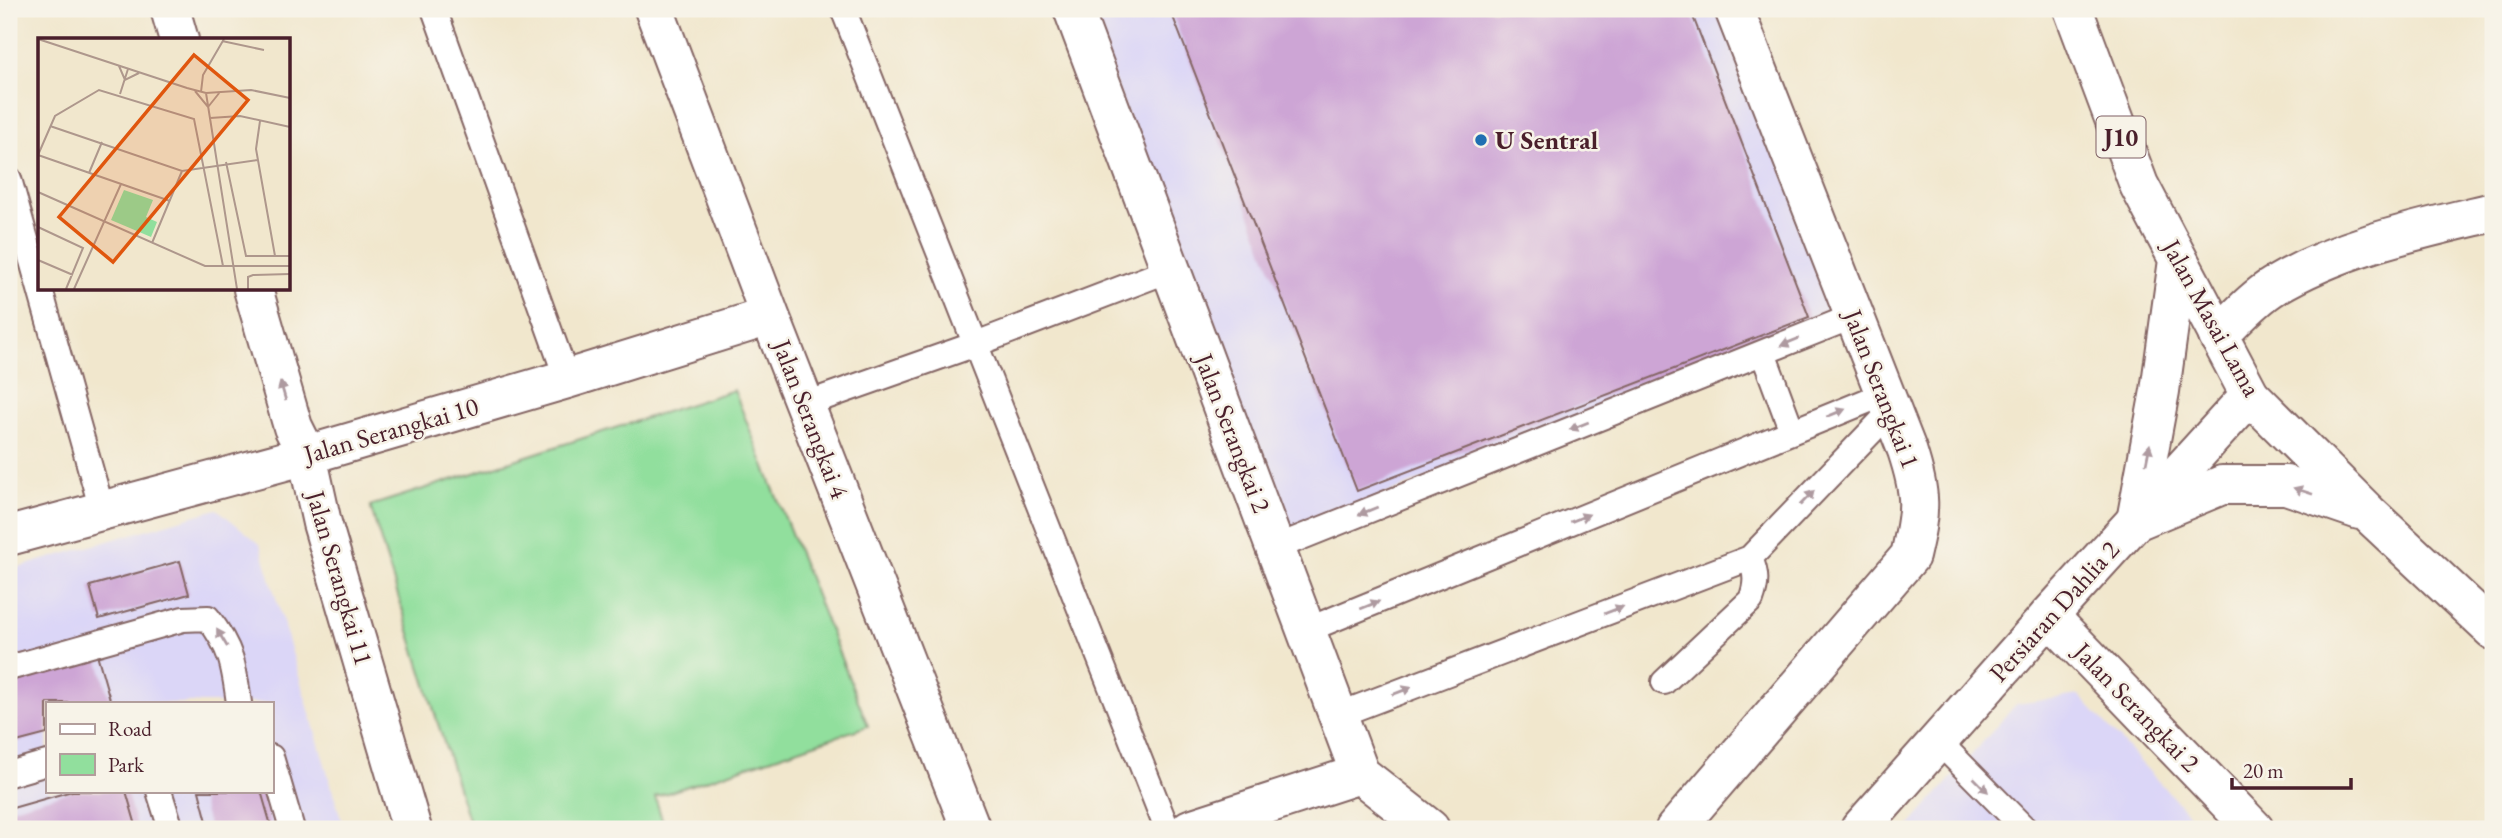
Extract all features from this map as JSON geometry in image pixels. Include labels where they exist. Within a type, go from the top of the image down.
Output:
[{"type":"street","points":[[170,9],[178,38]]},
{"type":"street","name":"Jalan Serangkai 4","points":[[654,9],[770,316],[971,829]]},
{"type":"street","name":"Jalan Serangkai 2","points":[[1073,9],[1360,774]]},
{"type":"street","name":"Jalan Serangkai 1","points":[[1675,829],[1910,556],[1919,519],[1919,485],[1734,9]]},
{"type":"street","name":"Jalan Masai Lama","points":[[2073,9],[2139,185],[2250,395],[2368,513],[2493,630]]},
{"type":"street","points":[[2218,336],[2271,287],[2315,265],[2386,238],[2493,212]]},
{"type":"street","points":[[2136,521],[2160,391],[2178,260]]},
{"type":"street","name":"Jalan Serangkai 11","points":[[253,290],[293,426],[307,455],[322,523],[412,829]]},
{"type":"street","name":"Jalan Serangkai 10","points":[[9,536],[307,455],[770,316]]},
{"type":"street","name":"Persiaran Dahlia 2","points":[[1860,829],[2250,395]]},
{"type":"street","points":[[2136,521],[2222,485],[2286,485],[2368,513]]},
{"type":"street","name":"Jalan Serangkai 2","points":[[2049,616],[2254,829]]},
{"type":"street","points":[[1190,829],[1360,774],[1430,829]]},
{"type":"lane","points":[[434,9],[567,379]]},
{"type":"lane","points":[[843,9],[1167,829]]},
{"type":"lane","points":[[9,179],[38,282]]},
{"type":"lane","points":[[806,404],[976,344],[1172,269]]},
{"type":"lane","points":[[40,290],[102,510]]},
{"type":"lane","points":[[1277,547],[1854,316]]},
{"type":"lane","points":[[1763,353],[1792,431]]},
{"type":"lane","points":[[1307,630],[1792,431],[1888,402]]},
{"type":"lane","points":[[1338,715],[1750,558],[1888,402]]},
{"type":"lane","points":[[1664,682],[1751,600],[1756,586],[1756,572],[1750,558]]},
{"type":"lane","points":[[9,668],[183,619],[208,618],[225,639],[233,663],[239,702]]},
{"type":"lane","points":[[1938,741],[2025,829]]},
{"type":"lane","points":[[9,774],[46,763]]},
{"type":"lane","points":[[273,764],[292,829]]},
{"type":"lane","points":[[159,792],[171,829]]},
{"type":"shaded area","name":"U Sentral","points":[[1087,9],[1720,9],[1838,312],[1287,534]]},
{"type":"shaded area","points":[[217,509],[260,544],[344,829],[9,829],[9,570]]},
{"type":"shaded area","points":[[2079,695],[2202,829],[1907,829],[2016,704]]},
{"type":"green space","points":[[734,390],[868,726],[655,797],[665,829],[471,829],[370,506]]},
{"type":"building","name":"U Sentral","points":[[1170,9],[1690,9],[1809,317],[1357,491]]},
{"type":"building","points":[[180,561],[189,594],[99,619],[90,586]]},
{"type":"building","points":[[97,654],[111,702],[46,702],[46,734],[9,744],[9,678]]},
{"type":"building","points":[[68,792],[126,792],[137,829],[9,829],[9,809]]},
{"type":"building","points":[[199,792],[261,792],[272,829],[209,829]]},
{"type":"place","name":"U Sentral","points":[[1481,140]]}]
